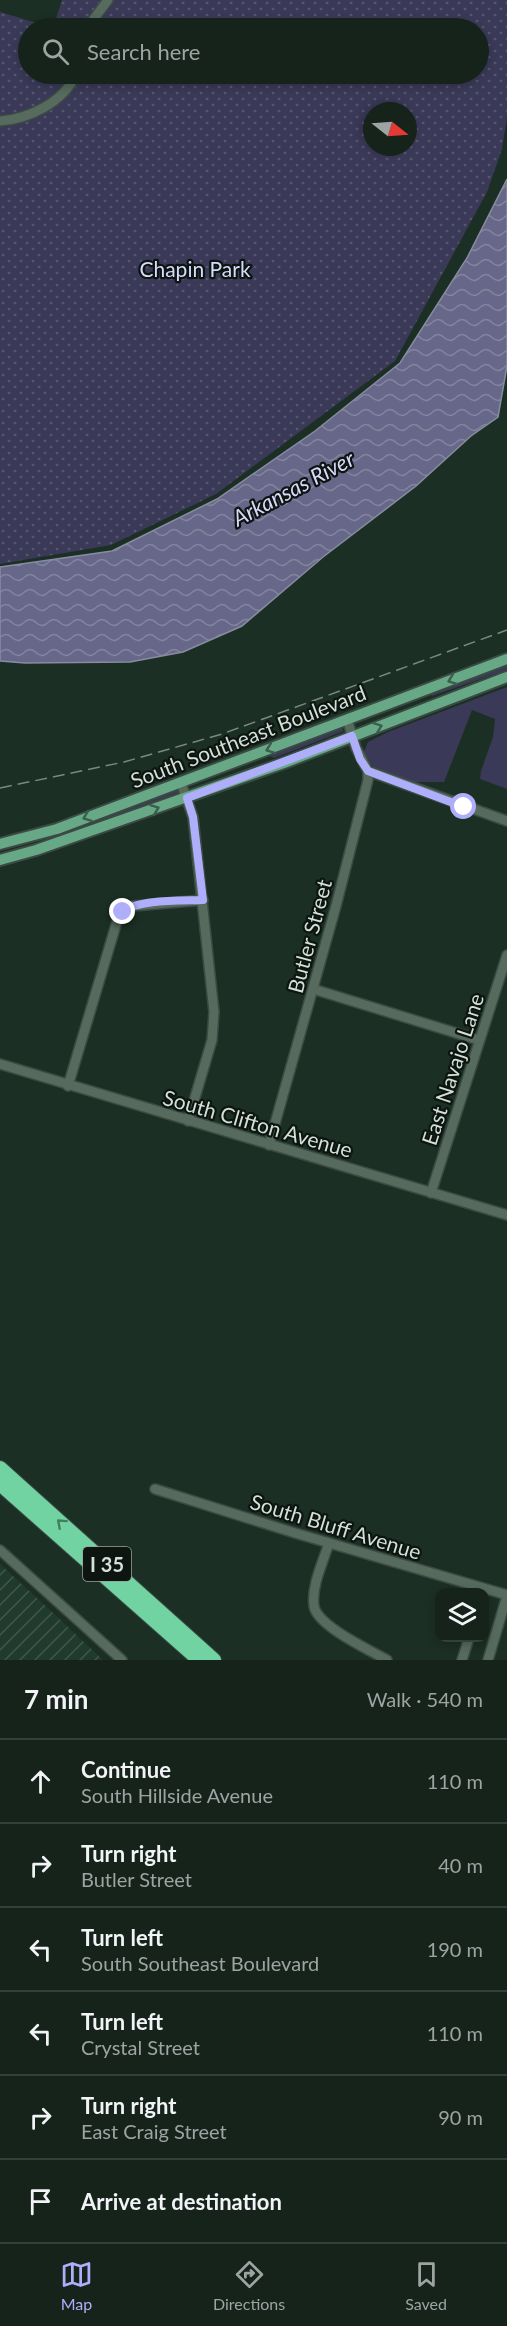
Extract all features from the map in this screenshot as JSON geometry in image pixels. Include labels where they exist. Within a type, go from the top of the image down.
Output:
[{"type":"highway","name":"I 35","points":[[0,1468],[214,1660]]},
{"type":"highway","name":"I 35","points":[[0,1484],[199,1660]]},
{"type":"main road","name":"South Southeast Boulevard","points":[[0,844],[57,829],[507,659]]},
{"type":"main road","name":"South Southeast Boulevard","points":[[0,860],[36,850],[187,798],[507,677]]},
{"type":"street","points":[[94,18],[108,0]]},
{"type":"street","points":[[0,121],[15,120],[37,111],[56,100],[68,84]]},
{"type":"street","points":[[347,719],[360,759],[368,771],[507,821]]},
{"type":"street","name":"Butler Street","points":[[269,1145],[358,821],[368,771]]},
{"type":"street","points":[[181,783],[193,817],[213,991],[214,1029],[188,1121]]},
{"type":"street","points":[[68,1086],[118,918],[133,906],[203,900]]},
{"type":"street","name":"East Navajo Lane","points":[[431,1193],[507,955]]},
{"type":"street","points":[[313,989],[479,1040]]},
{"type":"street","name":"South Clifton Avenue","points":[[0,1064],[507,1215]]},
{"type":"street","name":"South Bluff Avenue","points":[[155,1489],[475,1588]]},
{"type":"street","points":[[329,1543],[316,1584],[313,1604],[315,1612],[321,1620],[347,1638],[387,1660]]},
{"type":"street","points":[[0,1550],[122,1660]]},
{"type":"street","name":"South Bluff Avenue","points":[[489,1592],[507,1596]]},
{"type":"street","points":[[488,1660],[507,1596]]},
{"type":"street","points":[[462,1660],[469,1642]]},
{"type":"shaded area","points":[[0,1564],[51,1611],[103,1660],[0,1660]]},
{"type":"green space","name":"Chapin Park","points":[[62,0],[507,0],[507,117],[502,149],[487,192],[395,361],[216,494],[111,545],[0,564],[0,12],[20,18],[18,18],[18,84],[489,84],[489,18],[56,18]]},
{"type":"green space","points":[[507,664],[507,670],[432,696],[431,694],[441,689]]},
{"type":"green space","points":[[507,687],[507,789],[480,779],[493,737],[495,719],[472,710],[444,782],[412,782],[374,768],[364,752],[368,742],[388,732]]},
{"type":"green space","points":[[340,727],[344,731],[274,758],[270,756],[272,752]]},
{"type":"green space","points":[[177,788],[180,791],[178,793],[98,822],[98,818]]},
{"type":"water","name":"Arkansas River","points":[[507,179],[507,366],[498,417],[471,436],[416,486],[323,557],[242,626],[183,652],[130,662],[25,663],[0,661],[0,567],[112,551],[217,499],[315,431],[400,363],[467,258]]},
{"type":"railway","points":[[0,788],[124,762],[222,734],[507,630]]},
{"type":"route","points":[[123,912],[141,904],[203,900],[193,817],[187,798],[352,736],[360,759],[368,771],[464,807]]}]
